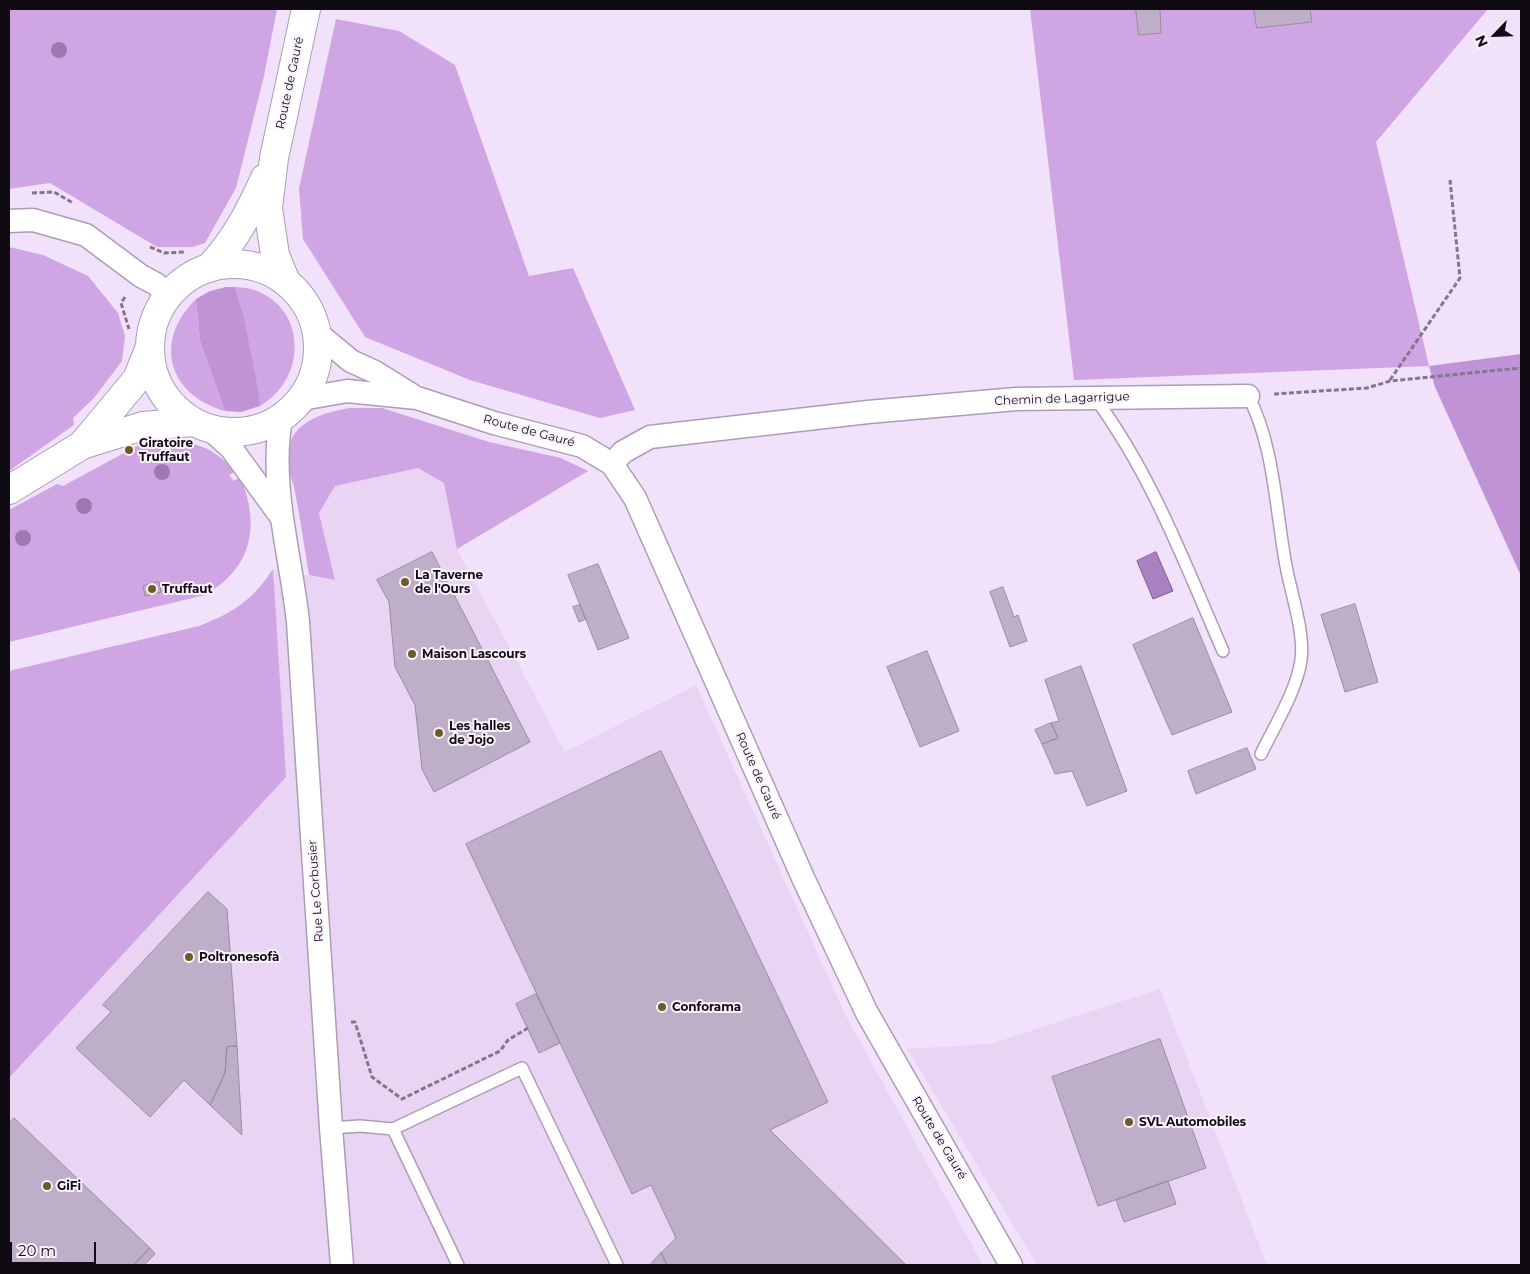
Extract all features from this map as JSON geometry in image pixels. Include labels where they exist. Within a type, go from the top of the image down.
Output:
[{"type":"street","name":"Route de Gauré","points":[[286,282],[275,255],[268,208],[274,158],[306,9]]},
{"type":"street","name":"Route de Gauré","points":[[201,259],[226,250],[240,229],[274,158]]},
{"type":"street","points":[[9,221],[33,220],[86,235],[141,276],[156,284],[168,296]]},
{"type":"street","points":[[9,490],[82,445],[143,426],[202,426],[229,433],[248,432],[282,419],[302,399],[313,378],[317,364],[317,333],[311,313],[300,296],[286,282],[269,271],[249,265],[201,259],[192,275],[168,296],[152,330],[140,340],[137,379],[82,445]]},
{"type":"street","name":"Route de Gauré","points":[[317,333],[351,361],[375,372],[417,398]]},
{"type":"street","points":[[140,340],[161,390],[174,408],[202,426]]},
{"type":"street","name":"Route de Gauré","points":[[302,399],[347,391],[417,398],[494,423],[582,446],[612,464],[635,498],[804,880],[867,1014],[1011,1265]]},
{"type":"street","name":"Chemin de Lagarrigue","points":[[612,464],[623,452],[650,437],[927,406],[1016,399],[1248,396]]},
{"type":"street","name":"Rue Le Corbusier","points":[[282,419],[278,438],[282,518],[290,553],[298,622],[331,1128],[342,1265]]},
{"type":"street","name":"Rue Le Corbusier","points":[[202,426],[231,448],[282,518]]},
{"type":"lane","points":[[1248,396],[1256,411],[1266,444],[1298,622],[1302,659],[1297,679],[1261,754]]},
{"type":"lane","points":[[1094,398],[1119,430],[1168,523],[1223,651]]},
{"type":"lane","points":[[331,1128],[360,1126],[393,1129],[522,1068],[618,1265]]},
{"type":"lane","points":[[393,1129],[458,1265]]},
{"type":"path","points":[[1390,381],[1460,278],[1450,180]]},
{"type":"path","points":[[26,194],[54,192],[79,206]]},
{"type":"path","points":[[146,246],[164,253],[201,259]]},
{"type":"path","points":[[140,340],[121,303],[141,276]]},
{"type":"path","points":[[1248,396],[1367,388],[1390,381],[1521,368]]},
{"type":"path","points":[[324,1025],[355,1022],[372,1077],[402,1099],[500,1051],[508,1040],[528,1028]]},
{"type":"shaded area","points":[[9,9],[277,9],[264,76],[236,188],[205,243],[192,247],[157,247],[50,183],[9,189]]},
{"type":"shaded area","points":[[1030,9],[1488,9],[1376,142],[1429,366],[1074,380]]},
{"type":"shaded area","points":[[336,19],[399,31],[455,65],[529,276],[573,268],[635,410],[600,418],[470,380],[365,337],[303,239],[299,188]]},
{"type":"shaded area","points":[[9,247],[43,255],[88,276],[118,313],[125,336],[122,361],[94,398],[73,418],[74,425],[9,471]]},
{"type":"shaded area","points":[[235,287],[258,291],[275,302],[287,317],[294,335],[294,354],[289,374],[278,391],[260,406],[244,317]]},
{"type":"shaded area","points":[[235,287],[244,317],[259,395],[260,406],[241,412],[225,411],[200,341],[196,299],[210,291]]},
{"type":"shaded area","points":[[196,299],[200,341],[225,411],[206,403],[190,393],[179,380],[173,365],[171,349],[174,332],[183,315]]},
{"type":"shaded area","points":[[1521,354],[1521,576],[1435,387],[1429,366]]},
{"type":"shaded area","points":[[350,408],[382,408],[489,442],[561,458],[588,471],[457,549],[444,483],[418,468],[335,486],[319,513],[335,580],[309,575],[294,487],[288,469],[290,442],[296,432],[313,419]]},
{"type":"shaded area","points":[[150,439],[176,441],[207,449],[216,454],[235,472],[229,475],[234,481],[240,477],[250,512],[251,529],[242,559],[233,572],[221,584],[205,595],[9,642],[9,510],[57,484],[63,486]]},
{"type":"shaded area","points":[[418,467],[444,483],[457,549],[565,752],[696,685],[846,1016],[983,1265],[9,1265],[9,1078],[286,777],[273,569],[335,580],[319,513],[335,486]]},
{"type":"shaded area","points":[[1156,552],[1173,591],[1153,599],[1137,561]]},
{"type":"shaded area","points":[[273,569],[286,777],[9,1078],[9,671],[199,626],[222,616],[241,604],[258,589]]},
{"type":"shaded area","points":[[1160,989],[1267,1265],[1037,1265],[907,1049],[990,1044]]},
{"type":"building","points":[[1136,9],[1160,9],[1161,33],[1139,35]]},
{"type":"building","points":[[1254,9],[1310,9],[1312,22],[1257,28]]},
{"type":"building","points":[[432,552],[530,742],[434,792],[422,769],[415,705],[395,667],[389,602],[377,580]]},
{"type":"building","points":[[598,564],[629,638],[598,650],[568,575]]},
{"type":"building","name":"Truffaut","points":[[159,582],[161,592],[145,596],[143,586]]},
{"type":"building","points":[[1003,587],[1014,617],[1018,615],[1027,641],[1010,647],[990,592]]},
{"type":"building","points":[[1355,604],[1378,682],[1345,692],[1321,615]]},
{"type":"building","points":[[580,605],[586,619],[579,622],[573,607]]},
{"type":"building","points":[[1193,618],[1232,712],[1172,735],[1133,645]]},
{"type":"building","points":[[927,651],[959,731],[920,747],[887,667]]},
{"type":"building","points":[[1081,666],[1127,791],[1087,806],[1072,771],[1055,774],[1042,744],[1058,738],[1051,723],[1059,721],[1045,680]]},
{"type":"building","points":[[1051,723],[1058,738],[1042,744],[1035,730]]},
{"type":"building","points":[[1247,748],[1256,769],[1196,794],[1188,771]]},
{"type":"building","name":"Conforama","points":[[661,751],[828,1102],[770,1130],[906,1265],[667,1265],[661,1253],[676,1238],[651,1185],[632,1194],[560,1043],[466,844]]},
{"type":"building","name":"Poltronesofà","points":[[208,892],[227,909],[237,1046],[227,1047],[225,1073],[210,1105],[184,1080],[150,1117],[76,1048],[111,1012],[103,1005]]},
{"type":"building","points":[[536,994],[560,1043],[539,1053],[516,1004]]},
{"type":"building","name":"SVL Automobiles","points":[[1160,1039],[1206,1168],[1098,1206],[1052,1077]]},
{"type":"building","points":[[237,1046],[242,1135],[210,1105],[225,1073],[227,1047]]},
{"type":"building","name":"GiFi","points":[[14,1118],[150,1248],[134,1265],[9,1265],[9,1124]]},
{"type":"building","points":[[1168,1181],[1176,1204],[1124,1222],[1116,1200]]},
{"type":"building","points":[[150,1248],[155,1254],[144,1265],[134,1265]]},
{"type":"building","points":[[661,1253],[667,1265],[650,1265]]},
{"type":"place","name":"Giratoire Truffaut","points":[[129,450]]},
{"type":"place","name":"La Taverne de l'Ours","points":[[405,582]]},
{"type":"place","name":"Truffaut","points":[[152,589]]},
{"type":"place","name":"Maison Lascours","points":[[412,654]]},
{"type":"place","name":"Les halles de Jojo","points":[[439,733]]},
{"type":"place","name":"Poltronesofà","points":[[189,957]]},
{"type":"place","name":"Conforama","points":[[662,1007]]},
{"type":"place","name":"SVL Automobiles","points":[[1129,1122]]},
{"type":"place","name":"GiFi","points":[[47,1186]]}]
